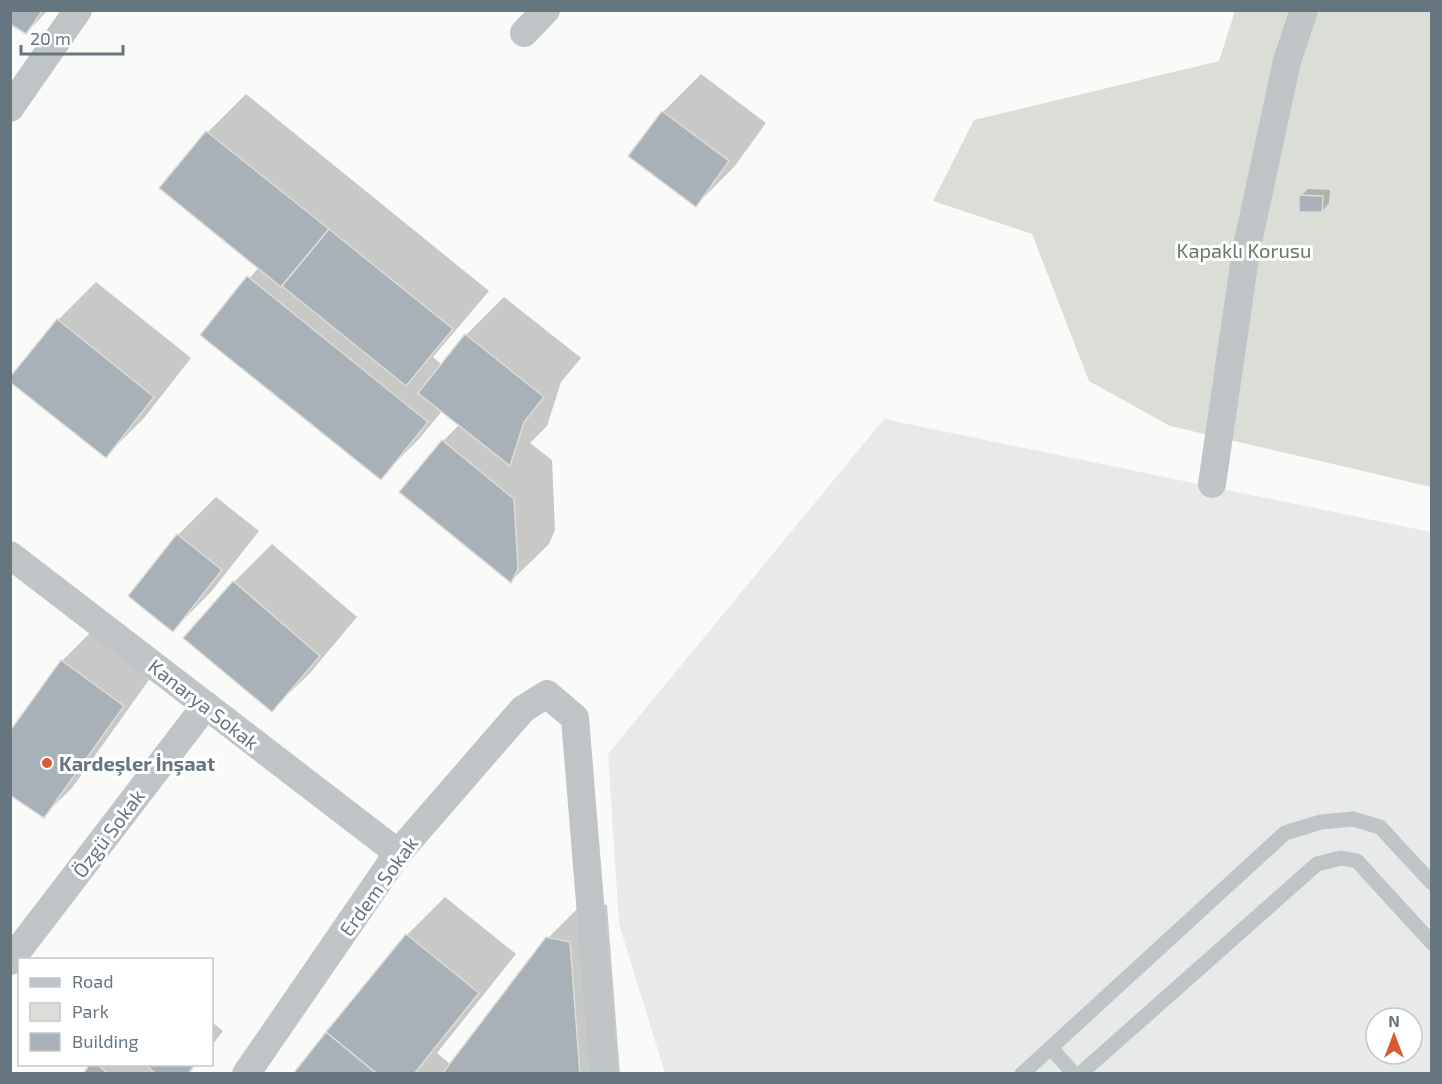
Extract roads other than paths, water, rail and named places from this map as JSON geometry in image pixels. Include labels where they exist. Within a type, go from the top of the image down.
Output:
[{"type":"street","points":[[10,108],[78,10]]},
{"type":"street","points":[[524,33],[546,10]]},
{"type":"street","points":[[1212,484],[1246,251],[1287,61],[1304,10]]},
{"type":"street","name":"Kanarya Sokak","points":[[10,555],[398,853]]},
{"type":"street","name":"Erdem Sokak","points":[[246,1074],[398,853],[523,709],[547,694],[575,718],[604,1074]]},
{"type":"street","name":"Özgü Sokak","points":[[10,961],[206,705]]},
{"type":"lane","points":[[1022,1074],[1285,833],[1321,822],[1353,819],[1380,827],[1431,883]]},
{"type":"lane","points":[[1080,1074],[1317,864],[1341,858],[1357,861],[1431,943]]},
{"type":"lane","points":[[1051,1048],[1074,1074]]},
{"type":"place","name":"Kardeşler İnşaat","points":[[47,763]]},
{"type":"park label","name":"Kapaklı Korusu","points":[[1244,250]]}]
